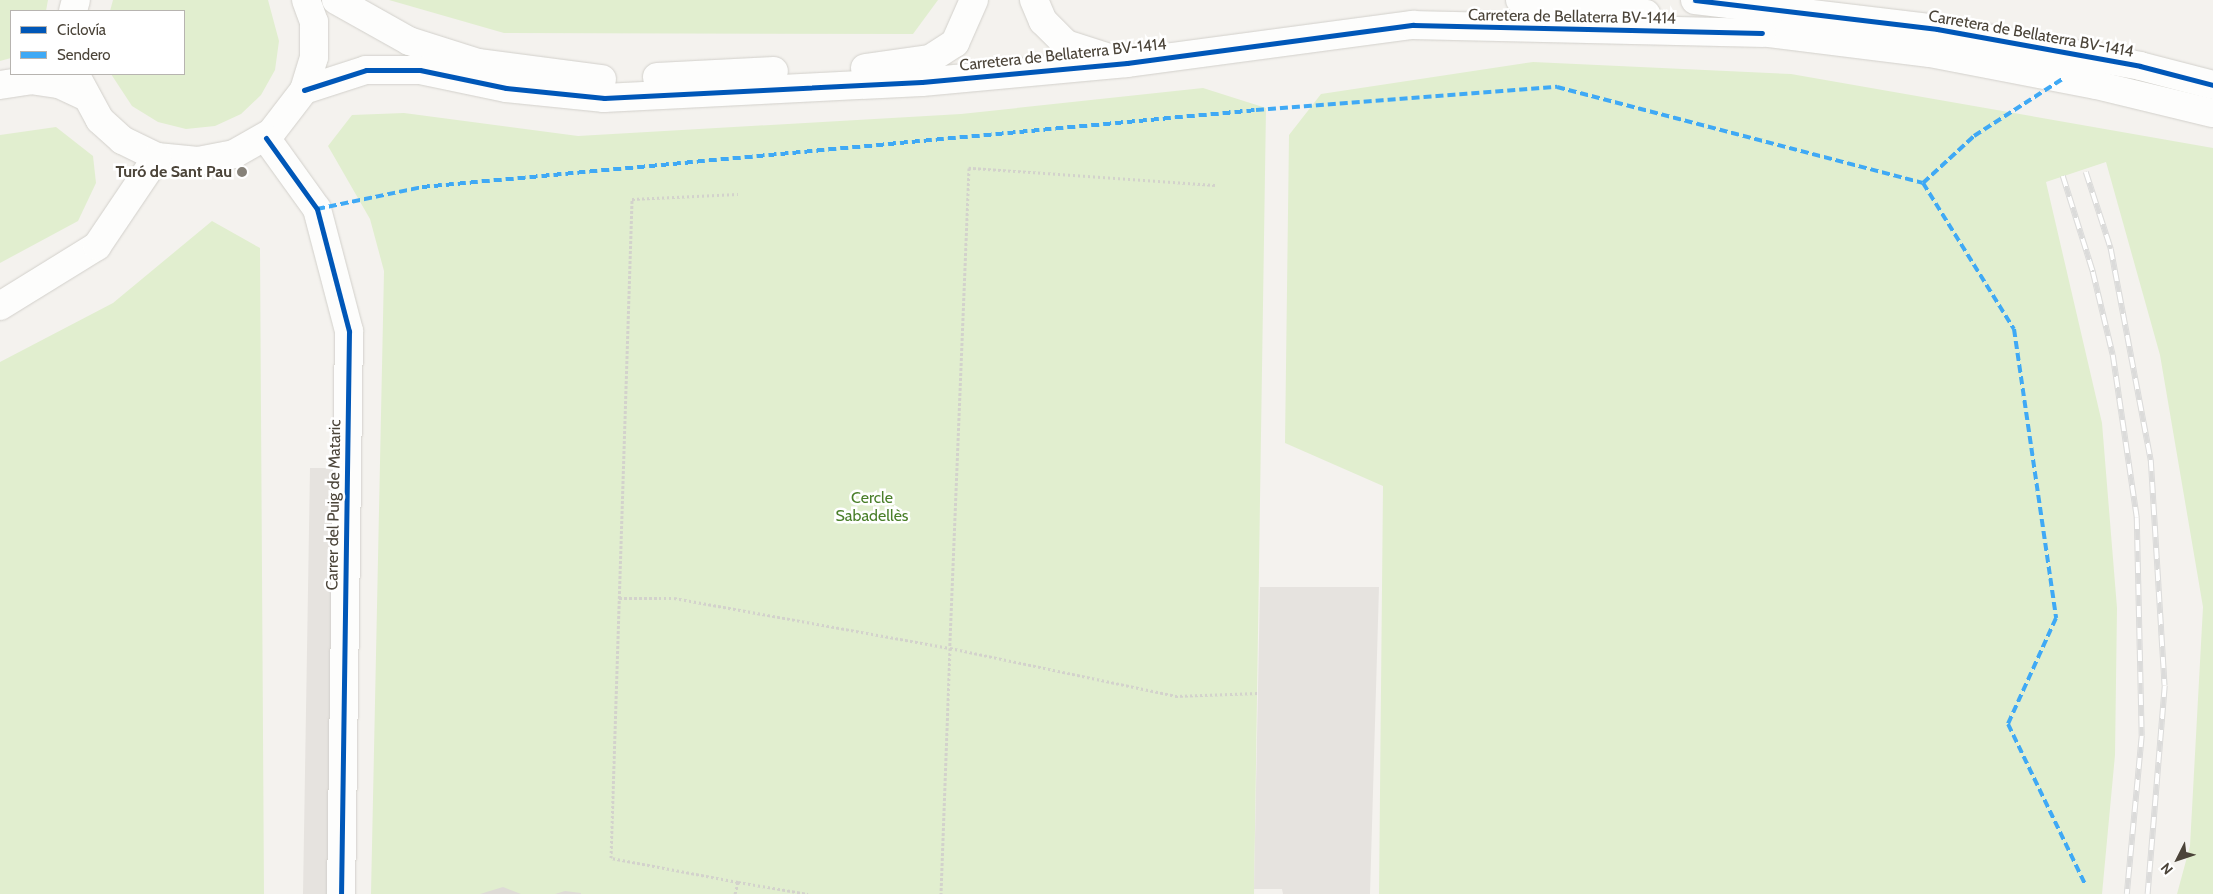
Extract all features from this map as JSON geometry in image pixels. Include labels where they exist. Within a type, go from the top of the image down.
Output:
[{"type":"street","points":[[0,86],[30,80],[79,85],[122,140],[157,156],[198,161],[234,154],[266,138],[304,90],[314,57],[314,22],[306,0]]},
{"type":"street","name":"Carretera de Bellaterra BV-1414","points":[[336,0],[382,28],[478,63],[603,79],[878,67],[926,70],[955,43],[974,0]]},
{"type":"street","name":"Carretera de Bellaterra BV-1414","points":[[1034,0],[1042,21],[1066,44],[1127,63]]},
{"type":"street","name":"Carretera de Bellaterra BV-1414","points":[[1520,0],[1677,16],[1762,34]]},
{"type":"street","name":"Carretera de Bellaterra BV-1414","points":[[1695,0],[1937,29],[2140,66],[2213,85]]},
{"type":"street","name":"Carretera de Bellaterra BV-1414","points":[[304,90],[366,70],[420,70],[506,88],[604,98],[926,70],[1127,63],[1413,25],[1762,34]]},
{"type":"street","points":[[1762,34],[1930,53],[2096,85],[2213,113]]},
{"type":"street","name":"Carrer del Puig de Mataric","points":[[266,138],[317,209],[349,331],[341,894]]},
{"type":"street","points":[[0,306],[97,246],[157,156]]},
{"type":"path","points":[[941,894],[969,168],[1214,185]]},
{"type":"path","points":[[738,194],[632,199],[611,858],[808,894]]},
{"type":"path","points":[[619,598],[674,598],[950,648],[1175,696],[1258,693]]},
{"type":"path","points":[[736,894],[738,882]]},
{"type":"green space","points":[[0,0],[48,0],[46,10],[10,10],[10,58],[0,61]]},
{"type":"green space","points":[[113,0],[268,0],[279,41],[275,70],[261,95],[241,114],[215,126],[186,129],[158,122],[132,106],[112,75],[185,75],[185,10],[110,10]]},
{"type":"green space","points":[[389,0],[938,0],[913,34],[504,33]]},
{"type":"green space","points":[[1533,62],[1791,74],[2213,148],[2213,894],[2177,894],[2190,846],[2203,607],[2160,355],[2106,162],[2046,182],[2102,423],[2117,608],[2115,755],[2102,894],[1379,894],[1383,486],[1285,443],[1289,135],[1321,94]]},
{"type":"green space","name":"Cercle Sabadellès","points":[[1203,88],[1266,108],[1254,894],[371,894],[384,271],[370,219],[328,146],[352,115],[404,113],[578,136],[961,114]]},
{"type":"green space","points":[[56,127],[93,156],[96,183],[78,221],[0,263],[0,135]]},
{"type":"green space","points":[[212,221],[260,248],[264,894],[0,894],[0,362],[113,303]]},
{"type":"shaded area","points":[[310,468],[348,468],[341,894],[303,894]]},
{"type":"shaded area","points":[[1260,587],[1379,587],[1370,894],[1283,894],[1282,889],[1254,889]]},
{"type":"building","points":[[503,887],[521,894],[480,894]]},
{"type":"building","points":[[565,891],[581,893],[581,894],[555,894]]},
{"type":"railway","points":[[2086,172],[2111,249],[2151,460],[2165,686],[2148,894]]},
{"type":"railway","points":[[2063,176],[2093,272],[2113,355],[2137,518],[2142,736],[2127,894]]},
{"type":"marked path","points":[[317,209],[422,187],[1256,110],[1557,87],[1923,183],[1974,136],[2064,78]]},
{"type":"marked path","points":[[1923,183],[2014,329],[2056,618],[2008,724],[2085,884]]},
{"type":"cycle path","points":[[1695,0],[1937,29],[2140,66],[2213,85]]},
{"type":"cycle path","points":[[304,90],[366,70],[420,70],[506,88],[604,98],[922,82],[1127,63],[1413,25],[1762,33]]},
{"type":"cycle path","points":[[266,138],[317,209],[349,331],[341,894]]},
{"type":"place","name":"Turó de Sant Pau","points":[[242,172]]}]
